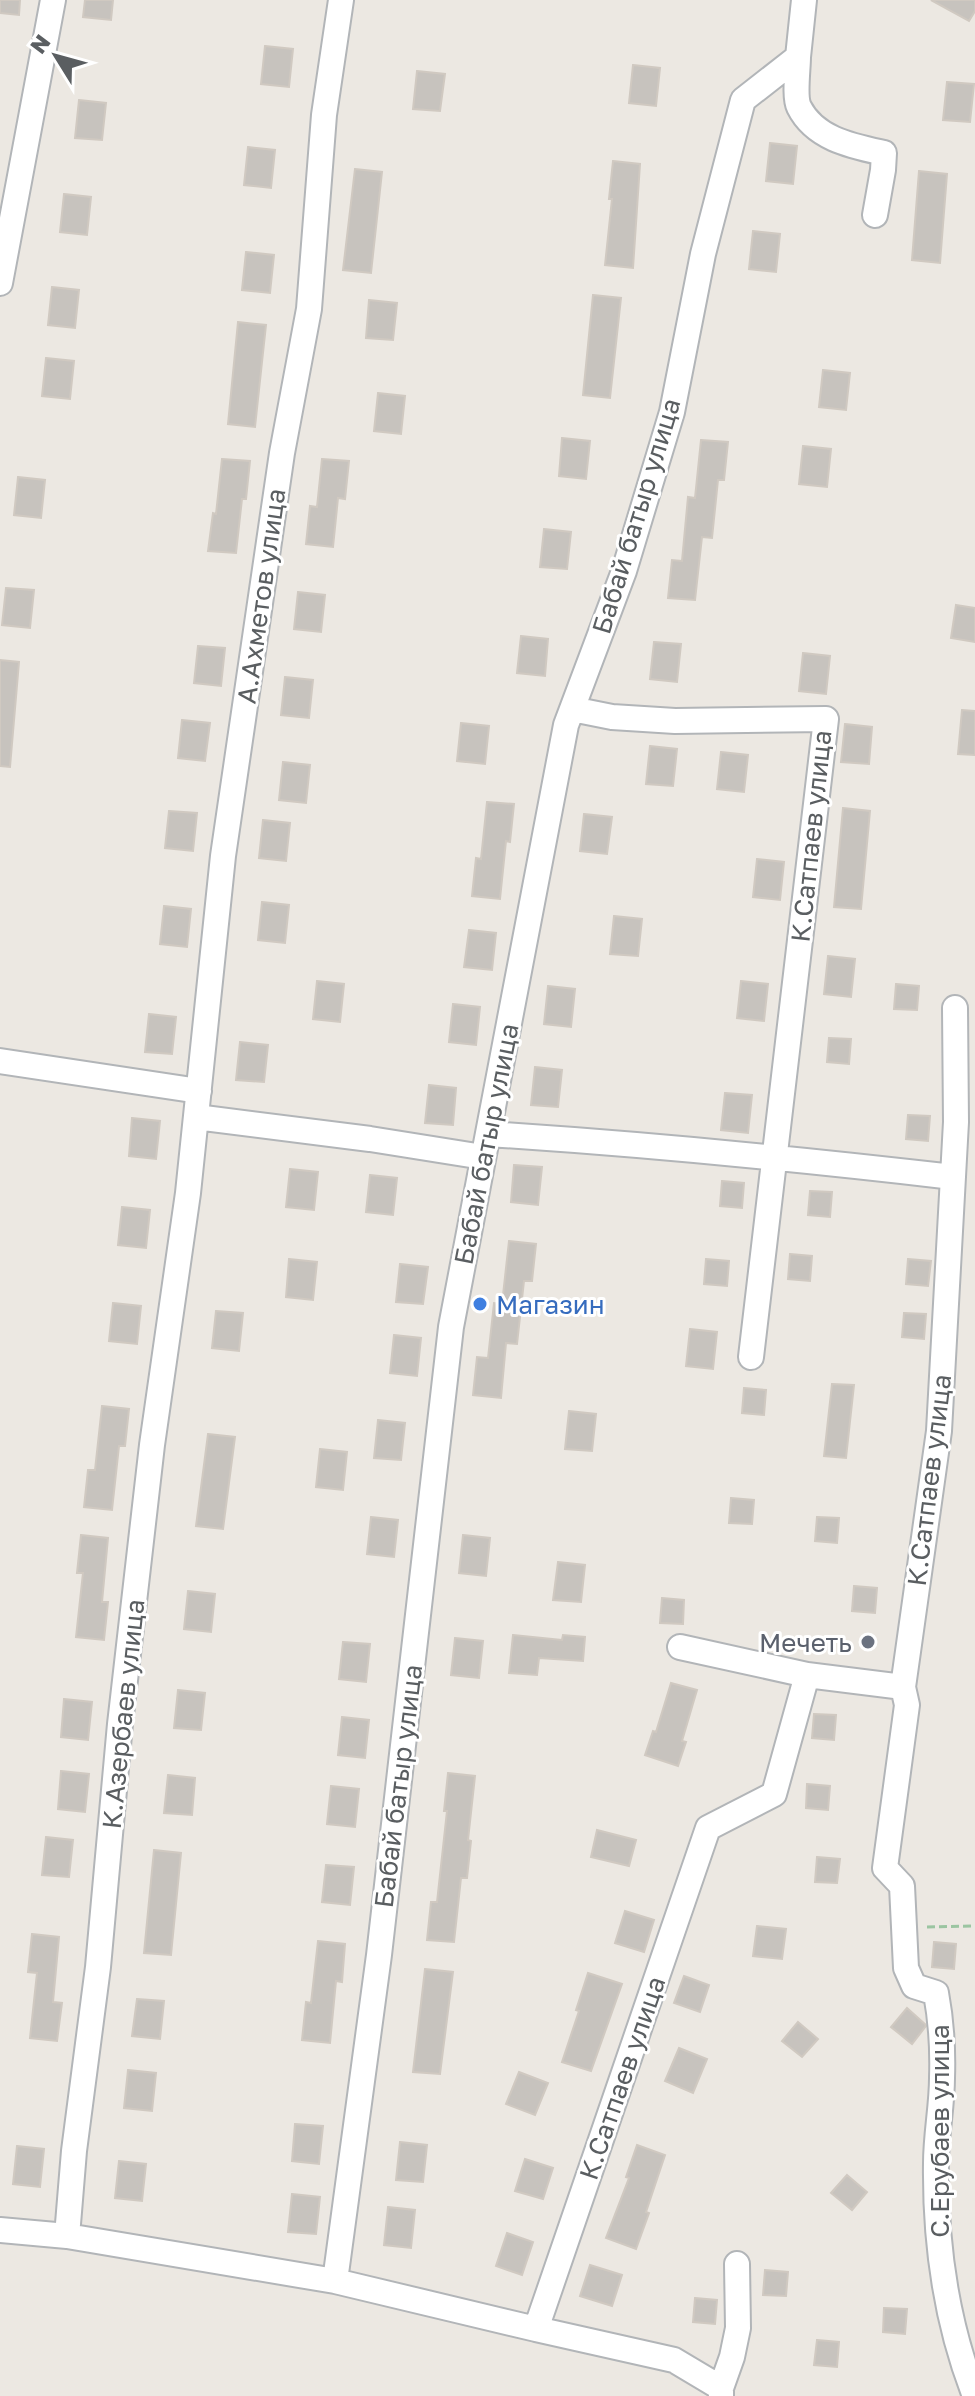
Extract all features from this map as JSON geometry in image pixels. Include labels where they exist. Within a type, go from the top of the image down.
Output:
[{"type":"street","points":[[0,283],[53,0]]},
{"type":"street","name":"А.Ахметов улица","points":[[188,1193],[223,856],[282,453],[309,309],[324,115],[341,0]]},
{"type":"street","points":[[804,0],[798,57],[798,105],[818,130],[844,144],[884,153],[875,215]]},
{"type":"street","name":"Бабай батыр улица","points":[[335,2281],[379,1955],[451,1327],[566,725],[624,571],[672,412],[703,254],[743,100],[798,57]]},
{"type":"street","name":"К.Сатпаев улица","points":[[572,709],[612,717],[675,721],[826,719],[751,1357]]},
{"type":"street","name":"К.Сатпаев улица","points":[[904,1927],[902,1886],[885,1868],[907,1705],[903,1687],[939,1431],[956,1122],[955,1008]]},
{"type":"street","points":[[0,1061],[199,1091]]},
{"type":"street","points":[[196,1117],[370,1139],[485,1146],[618,1142],[953,1177]]},
{"type":"street","name":"К.Азербаев улица","points":[[67,2236],[145,1507],[188,1193]]},
{"type":"street","points":[[680,1647],[807,1675],[903,1687]]},
{"type":"street","name":"К.Сатпаев улица","points":[[536,2329],[708,1828],[774,1794],[807,1675]]},
{"type":"street","name":"С.Ерубаев улица","points":[[904,1927],[906,1968],[914,1986],[936,1993],[940,2017],[942,2078],[936,2162],[938,2247],[952,2326],[975,2396]]},
{"type":"street","points":[[0,2230],[67,2236],[335,2281],[674,2360],[721,2392],[738,2328],[737,2264]]},
{"type":"path","points":[[904,1927],[975,1926]]},
{"type":"building","points":[[0,0],[20,0],[19,15],[0,13]]},
{"type":"building","points":[[85,0],[113,0],[111,20],[83,17]]},
{"type":"building","points":[[931,0],[975,0],[975,11],[969,21]]},
{"type":"building","points":[[265,46],[293,49],[289,87],[261,84]]},
{"type":"building","points":[[633,65],[660,68],[656,106],[629,103]]},
{"type":"building","points":[[417,71],[445,74],[440,111],[413,109]]},
{"type":"building","points":[[947,82],[974,84],[970,122],[943,120]]},
{"type":"building","points":[[79,100],[106,103],[102,140],[75,138]]},
{"type":"building","points":[[770,143],[797,146],[793,184],[766,181]]},
{"type":"building","points":[[248,147],[275,150],[271,188],[244,185]]},
{"type":"building","points":[[613,161],[640,164],[633,268],[605,265]]},
{"type":"building","points":[[355,169],[382,172],[371,273],[343,270]]},
{"type":"building","points":[[919,171],[947,174],[940,263],[912,260]]},
{"type":"building","points":[[64,194],[91,197],[87,235],[60,232]]},
{"type":"building","points":[[753,231],[780,234],[776,272],[749,269]]},
{"type":"building","points":[[246,252],[274,255],[270,293],[242,290]]},
{"type":"building","points":[[52,287],[79,290],[75,328],[48,325]]},
{"type":"building","points":[[593,295],[621,298],[610,398],[583,395]]},
{"type":"building","points":[[369,300],[397,303],[393,340],[366,338]]},
{"type":"building","points":[[238,322],[266,325],[255,427],[228,424]]},
{"type":"building","points":[[46,358],[74,361],[70,399],[42,396]]},
{"type":"building","points":[[823,370],[850,373],[846,410],[819,407]]},
{"type":"building","points":[[378,393],[405,396],[401,434],[374,431]]},
{"type":"building","points":[[562,438],[590,441],[586,479],[559,476]]},
{"type":"building","points":[[701,440],[728,442],[724,480],[718,480],[712,538],[702,537],[695,600],[668,598],[672,560],[682,561],[688,497],[695,498]]},
{"type":"building","points":[[803,446],[831,449],[827,487],[799,484]]},
{"type":"building","points":[[222,459],[250,461],[236,553],[208,551]]},
{"type":"building","points":[[322,459],[349,461],[345,499],[338,498],[333,547],[306,544],[310,506],[317,507]]},
{"type":"building","points":[[18,477],[45,480],[41,518],[14,515]]},
{"type":"building","points":[[544,529],[571,532],[567,569],[540,567]]},
{"type":"building","points":[[6,588],[34,590],[30,628],[2,625]]},
{"type":"building","points":[[298,592],[325,595],[321,632],[294,629]]},
{"type":"building","points":[[956,605],[975,608],[975,642],[951,638]]},
{"type":"building","points":[[521,636],[548,639],[545,676],[517,673]]},
{"type":"building","points":[[654,642],[681,644],[677,682],[650,679]]},
{"type":"building","points":[[198,646],[225,648],[221,686],[194,683]]},
{"type":"building","points":[[803,653],[830,656],[826,694],[799,691]]},
{"type":"building","points":[[0,660],[19,662],[10,767],[0,766]]},
{"type":"building","points":[[285,677],[313,680],[309,718],[281,715]]},
{"type":"building","points":[[962,710],[975,711],[975,755],[958,754]]},
{"type":"building","points":[[182,720],[210,723],[205,761],[178,758]]},
{"type":"building","points":[[461,723],[489,726],[485,764],[457,761]]},
{"type":"building","points":[[845,724],[872,727],[869,764],[841,762]]},
{"type":"building","points":[[650,746],[677,749],[673,786],[646,784]]},
{"type":"building","points":[[721,752],[748,755],[744,792],[717,789]]},
{"type":"building","points":[[283,762],[310,765],[306,803],[279,800]]},
{"type":"building","points":[[487,802],[514,804],[510,842],[506,841],[500,899],[472,896],[476,858],[481,859]]},
{"type":"building","points":[[843,808],[870,811],[861,909],[834,907]]},
{"type":"building","points":[[169,811],[197,813],[193,851],[165,848]]},
{"type":"building","points":[[584,814],[612,817],[607,854],[580,851]]},
{"type":"building","points":[[263,820],[290,823],[286,861],[259,858]]},
{"type":"building","points":[[757,859],[784,862],[780,900],[753,897]]},
{"type":"building","points":[[262,902],[289,905],[285,943],[258,940]]},
{"type":"building","points":[[164,906],[191,909],[187,947],[160,944]]},
{"type":"building","points":[[614,916],[642,919],[638,956],[610,954]]},
{"type":"building","points":[[469,930],[496,933],[492,970],[464,967]]},
{"type":"building","points":[[828,956],[855,959],[851,997],[824,994]]},
{"type":"building","points":[[317,981],[344,984],[340,1022],[313,1019]]},
{"type":"building","points":[[741,981],[768,984],[764,1021],[737,1018]]},
{"type":"building","points":[[896,984],[919,986],[917,1010],[894,1009]]},
{"type":"building","points":[[548,986],[575,989],[571,1027],[544,1024]]},
{"type":"building","points":[[453,1004],[480,1007],[476,1045],[449,1042]]},
{"type":"building","points":[[149,1014],[176,1017],[172,1054],[145,1052]]},
{"type":"building","points":[[829,1038],[851,1039],[849,1064],[827,1062]]},
{"type":"building","points":[[240,1042],[268,1045],[264,1082],[236,1080]]},
{"type":"building","points":[[535,1067],[562,1070],[558,1107],[531,1105]]},
{"type":"building","points":[[429,1085],[456,1088],[453,1125],[425,1123]]},
{"type":"building","points":[[725,1093],[752,1095],[748,1133],[721,1130]]},
{"type":"building","points":[[908,1115],[930,1116],[928,1141],[906,1139]]},
{"type":"building","points":[[132,1118],[160,1121],[156,1159],[129,1156]]},
{"type":"building","points":[[514,1165],[542,1167],[538,1205],[511,1202]]},
{"type":"building","points":[[290,1169],[318,1172],[314,1210],[286,1207]]},
{"type":"building","points":[[370,1175],[397,1178],[393,1215],[366,1212]]},
{"type":"building","points":[[722,1181],[744,1183],[742,1208],[720,1206]]},
{"type":"building","points":[[810,1191],[832,1192],[830,1217],[808,1215]]},
{"type":"building","points":[[122,1207],[150,1210],[146,1248],[118,1245]]},
{"type":"building","points":[[509,1241],[536,1244],[532,1281],[524,1281],[517,1344],[506,1343],[501,1398],[473,1395],[477,1357],[488,1358],[494,1303],[502,1304]]},
{"type":"building","points":[[790,1254],[812,1256],[810,1281],[788,1279]]},
{"type":"building","points":[[289,1259],[317,1262],[313,1300],[286,1297]]},
{"type":"building","points":[[706,1259],[729,1261],[727,1286],[704,1284]]},
{"type":"building","points":[[908,1259],[931,1261],[928,1286],[906,1284]]},
{"type":"building","points":[[400,1264],[428,1267],[423,1304],[396,1302]]},
{"type":"building","points":[[113,1303],[141,1306],[137,1344],[109,1341]]},
{"type":"building","points":[[216,1311],[243,1313],[239,1351],[212,1348]]},
{"type":"building","points":[[904,1313],[926,1314],[924,1339],[902,1337]]},
{"type":"building","points":[[690,1329],[717,1332],[713,1369],[686,1366]]},
{"type":"building","points":[[394,1335],[421,1338],[417,1376],[390,1373]]},
{"type":"building","points":[[832,1384],[854,1385],[846,1458],[824,1456]]},
{"type":"building","points":[[744,1388],[766,1390],[764,1415],[742,1413]]},
{"type":"building","points":[[102,1406],[129,1409],[125,1446],[119,1446],[112,1510],[84,1507],[88,1470],[95,1470]]},
{"type":"building","points":[[569,1411],[596,1414],[592,1451],[565,1449]]},
{"type":"building","points":[[378,1420],[405,1423],[401,1460],[374,1458]]},
{"type":"building","points":[[208,1434],[235,1437],[223,1529],[196,1526]]},
{"type":"building","points":[[320,1449],[347,1452],[343,1490],[316,1487]]},
{"type":"building","points":[[731,1498],[754,1500],[752,1524],[729,1523]]},
{"type":"building","points":[[371,1517],[398,1520],[394,1557],[367,1554]]},
{"type":"building","points":[[817,1517],[839,1518],[837,1543],[815,1541]]},
{"type":"building","points":[[81,1535],[108,1538],[102,1602],[108,1602],[104,1640],[76,1637],[83,1573],[77,1573]]},
{"type":"building","points":[[463,1535],[490,1538],[486,1576],[459,1573]]},
{"type":"building","points":[[558,1562],[585,1565],[581,1602],[553,1600]]},
{"type":"building","points":[[854,1586],[877,1588],[875,1613],[852,1611]]},
{"type":"building","points":[[188,1591],[215,1594],[211,1632],[184,1629]]},
{"type":"building","points":[[662,1598],[684,1600],[683,1624],[660,1623]]},
{"type":"building","points":[[513,1635],[562,1640],[563,1635],[585,1637],[583,1661],[539,1658],[537,1675],[509,1673]]},
{"type":"building","points":[[455,1638],[483,1641],[479,1678],[451,1675]]},
{"type":"building","points":[[343,1642],[370,1644],[366,1682],[339,1679]]},
{"type":"building","points":[[671,1683],[697,1690],[678,1766],[645,1755],[653,1731],[656,1732]]},
{"type":"building","points":[[178,1690],[205,1693],[201,1730],[174,1728]]},
{"type":"building","points":[[64,1699],[92,1702],[88,1740],[61,1737]]},
{"type":"building","points":[[814,1714],[836,1715],[834,1740],[812,1738]]},
{"type":"building","points":[[342,1717],[369,1720],[365,1758],[338,1755]]},
{"type":"building","points":[[61,1771],[89,1774],[85,1812],[58,1809]]},
{"type":"building","points":[[448,1773],[475,1776],[467,1878],[461,1878],[454,1942],[427,1940],[431,1902],[437,1902]]},
{"type":"building","points":[[168,1775],[195,1778],[192,1815],[164,1813]]},
{"type":"building","points":[[807,1784],[830,1786],[828,1810],[806,1808]]},
{"type":"building","points":[[331,1786],[359,1789],[355,1827],[327,1824]]},
{"type":"building","points":[[597,1830],[636,1840],[629,1866],[591,1857]]},
{"type":"building","points":[[46,1837],[73,1840],[69,1877],[42,1875]]},
{"type":"building","points":[[154,1850],[181,1853],[171,1955],[144,1953]]},
{"type":"building","points":[[817,1857],[840,1859],[837,1883],[815,1882]]},
{"type":"building","points":[[326,1865],[354,1867],[350,1905],[322,1902]]},
{"type":"building","points":[[625,1911],[654,1920],[644,1952],[615,1943]]},
{"type":"building","points":[[757,1926],[786,1929],[782,1959],[753,1956]]},
{"type":"building","points":[[32,1934],[59,1937],[53,2002],[62,2003],[57,2041],[30,2038],[37,1973],[28,1972]]},
{"type":"building","points":[[318,1941],[345,1944],[342,1982],[336,1981],[330,2043],[302,2040],[306,2002],[311,2003]]},
{"type":"building","points":[[934,1942],[956,1944],[954,1969],[932,1967]]},
{"type":"building","points":[[425,1969],[453,1972],[440,2074],[413,2072]]},
{"type":"building","points":[[588,1973],[622,1984],[591,2071],[562,2062]]},
{"type":"building","points":[[684,1976],[709,1985],[700,2012],[674,2003]]},
{"type":"building","points":[[137,1999],[164,2001],[160,2039],[132,2036]]},
{"type":"building","points":[[907,2008],[926,2026],[912,2044],[891,2027]]},
{"type":"building","points":[[798,2022],[818,2039],[802,2057],[782,2041]]},
{"type":"building","points":[[679,2048],[707,2059],[693,2093],[665,2081]]},
{"type":"building","points":[[128,2070],[156,2073],[152,2111],[124,2108]]},
{"type":"building","points":[[519,2072],[548,2083],[535,2115],[506,2104]]},
{"type":"building","points":[[295,2124],[323,2126],[319,2164],[292,2161]]},
{"type":"building","points":[[400,2142],[427,2145],[423,2182],[396,2180]]},
{"type":"building","points":[[637,2145],[665,2155],[636,2249],[606,2238],[629,2178],[626,2177]]},
{"type":"building","points":[[17,2146],[44,2149],[40,2187],[13,2184]]},
{"type":"building","points":[[525,2159],[553,2168],[543,2199],[515,2191]]},
{"type":"building","points":[[119,2161],[146,2164],[142,2201],[115,2198]]},
{"type":"building","points":[[847,2175],[867,2192],[852,2210],[831,2193]]},
{"type":"building","points":[[292,2194],[320,2197],[316,2234],[288,2232]]},
{"type":"building","points":[[388,2207],[415,2210],[411,2248],[384,2245]]},
{"type":"building","points":[[507,2233],[533,2242],[522,2275],[496,2266]]},
{"type":"building","points":[[590,2265],[622,2275],[612,2306],[580,2296]]},
{"type":"building","points":[[765,2270],[788,2272],[786,2296],[763,2295]]},
{"type":"building","points":[[695,2298],[717,2300],[715,2324],[693,2322]]},
{"type":"building","points":[[884,2308],[907,2309],[905,2334],[883,2332]]},
{"type":"building","points":[[817,2340],[839,2342],[837,2367],[814,2365]]},
{"type":"place","name":"Магазин","points":[[480,1304]]},
{"type":"place","name":"Мечеть","points":[[868,1642]]}]
